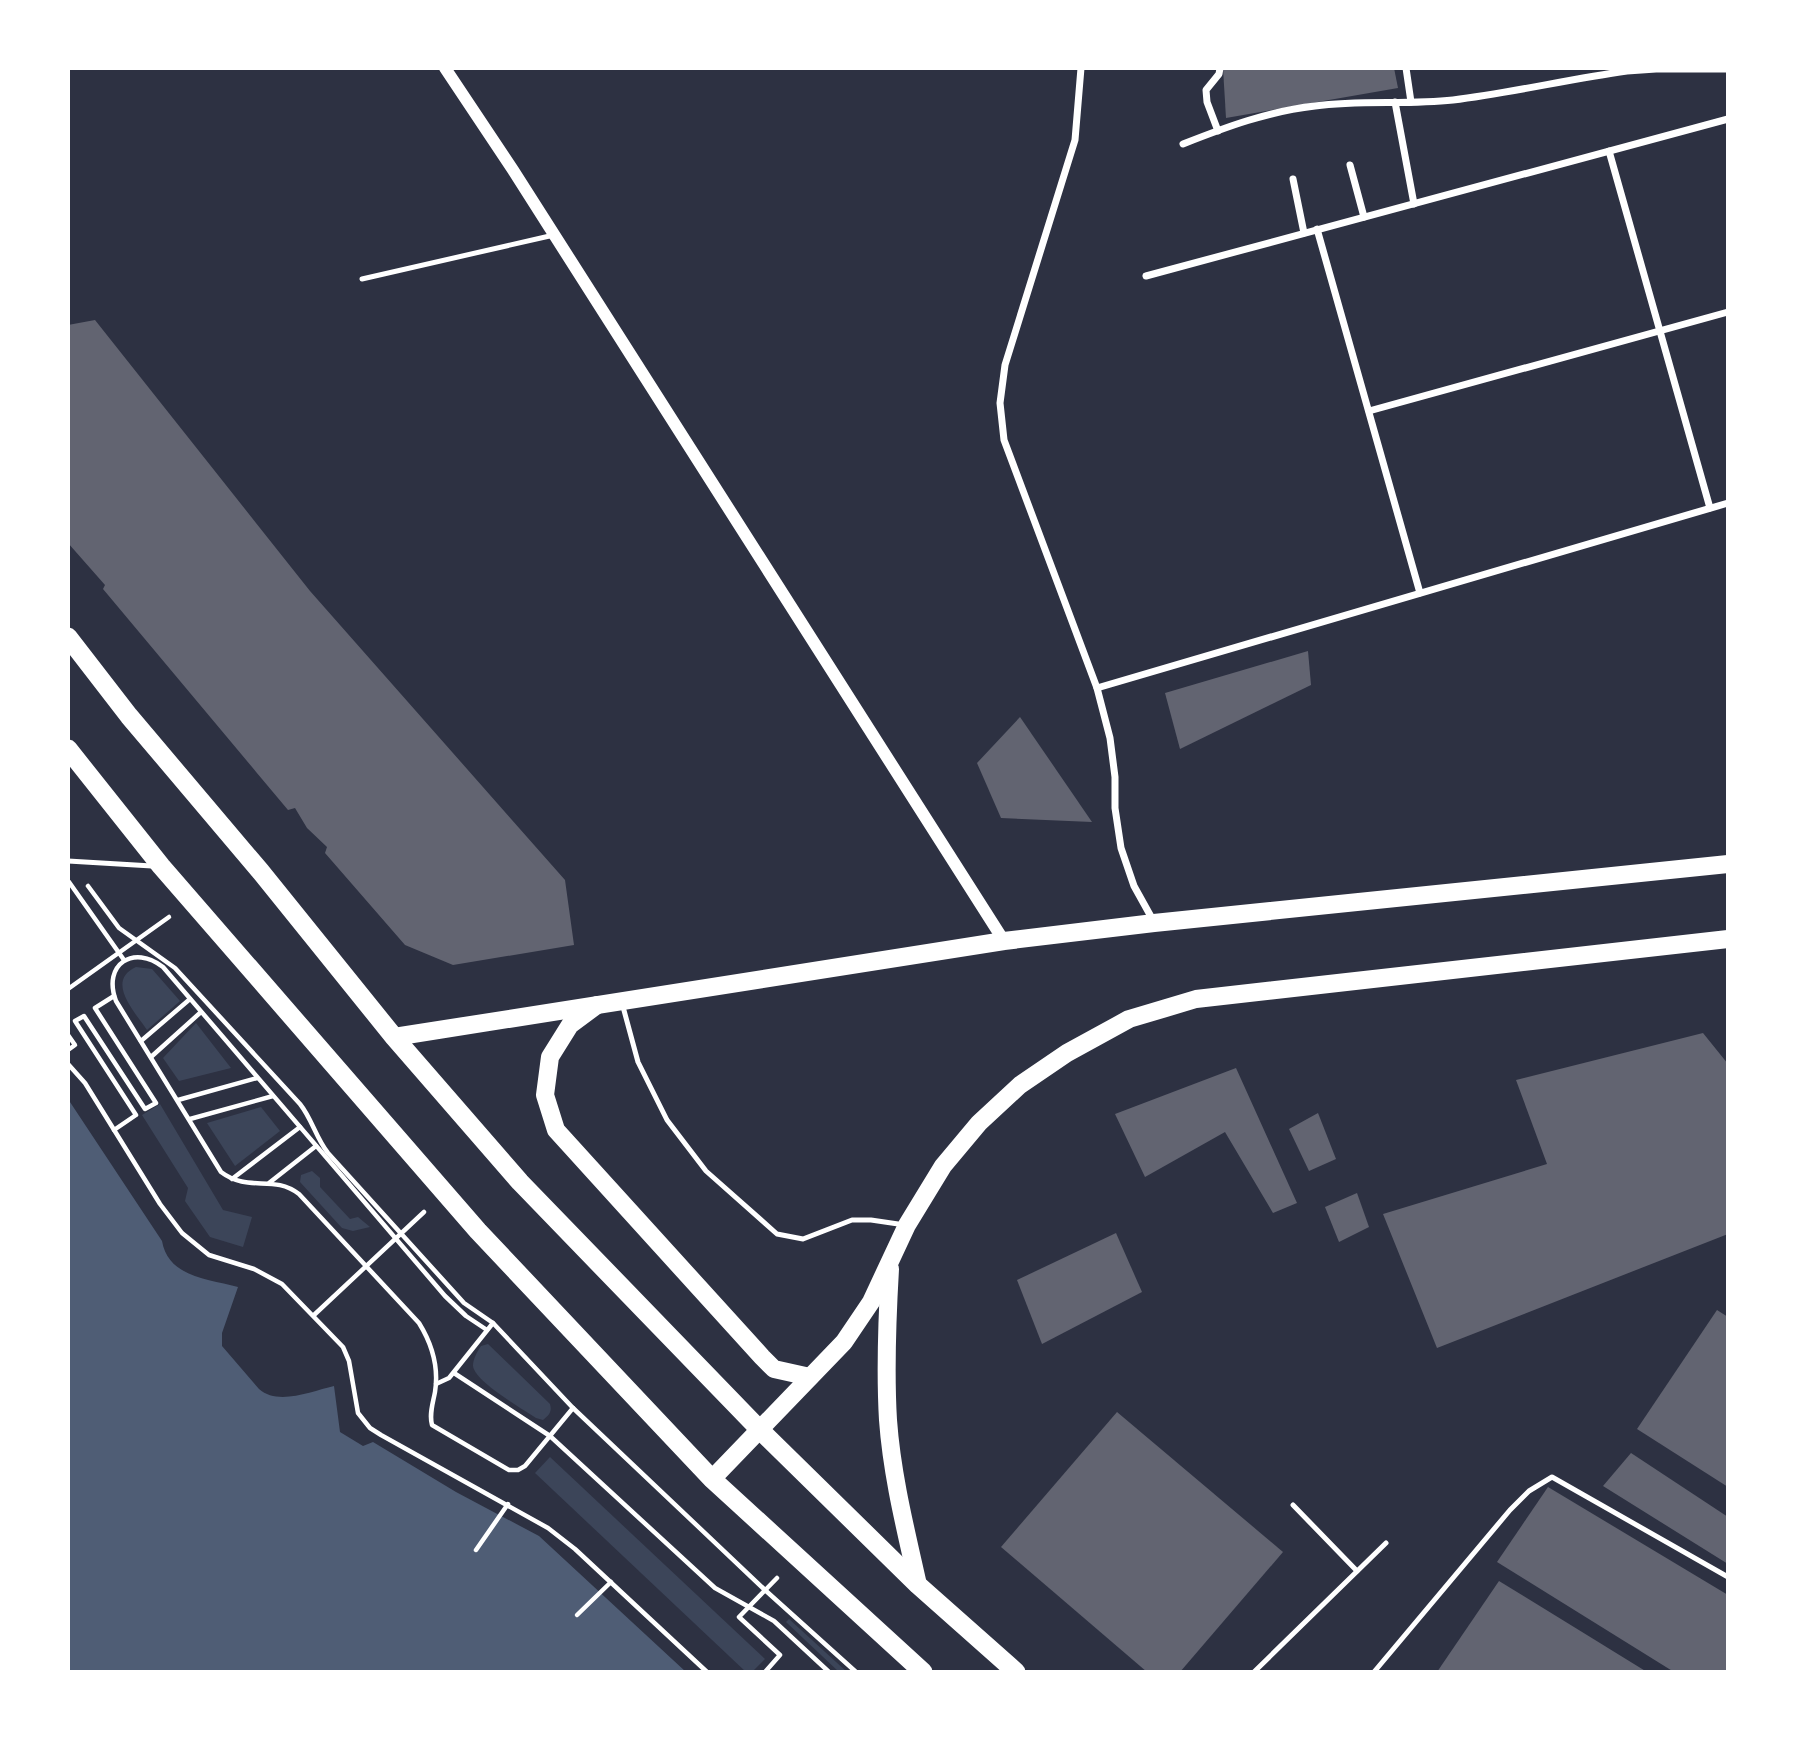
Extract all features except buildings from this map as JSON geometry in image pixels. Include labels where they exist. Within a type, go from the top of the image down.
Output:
[{"type":"highway","points":[[68,637],[129,716],[261,872],[394,1037],[520,1182],[759,1429],[918,1585],[1016,1672]]},
{"type":"highway","points":[[68,749],[161,866],[487,1241],[712,1479],[923,1672]]},
{"type":"main road","points":[[394,1037],[1004,941],[1728,864]]},
{"type":"main road","points":[[712,1479],[851,1332],[871,1301],[907,1225],[943,1166],[979,1123],[1012,1093],[1067,1052],[1129,1019],[1196,999],[1728,939]]},
{"type":"main road","points":[[600,1003],[570,1025],[550,1057],[545,1095],[556,1130],[774,1369],[810,1377]]},
{"type":"main road","points":[[890,1257],[885,1340],[888,1423],[900,1504],[918,1585]]},
{"type":"street","points":[[445,68],[554,234],[1004,941]]},
{"type":"street","points":[[1081,68],[1075,140],[1005,365],[1000,403],[1004,440],[1097,688],[1110,738],[1121,848],[1134,886],[1154,923]]},
{"type":"street","points":[[1218,131],[1207,102],[1206,90],[1219,74],[1220,68]]},
{"type":"street","points":[[1406,68],[1411,103]]},
{"type":"street","points":[[1183,145],[1275,113],[1315,106],[1456,100],[1626,70],[1728,69]]},
{"type":"street","points":[[1395,102],[1415,204]]},
{"type":"street","points":[[1146,276],[1728,119]]},
{"type":"street","points":[[1609,151],[1710,508]]},
{"type":"street","points":[[1350,165],[1364,217]]},
{"type":"street","points":[[1293,179],[1304,233]]},
{"type":"street","points":[[1317,229],[1420,593]]},
{"type":"street","points":[[1369,411],[1728,312]]},
{"type":"street","points":[[1097,688],[1728,503]]},
{"type":"lane","points":[[362,279],[554,234]]},
{"type":"lane","points":[[69,861],[161,866]]},
{"type":"lane","points":[[621,1000],[638,1062],[667,1120],[706,1171],[777,1234],[803,1239],[852,1220],[907,1225]]},
{"type":"lane","points":[[1374,1672],[1510,1510],[1529,1491],[1552,1477],[1728,1577]]},
{"type":"lane","points":[[1293,1505],[1357,1571]]},
{"type":"lane","points":[[1254,1672],[1386,1543]]},
{"type":"path","points":[[69,861],[119,928],[135,942],[162,956],[175,968],[300,1104],[317,1138],[328,1153],[464,1303],[493,1323],[573,1408],[765,1590],[856,1672]]},
{"type":"path","points":[[68,881],[124,960]]},
{"type":"path","points":[[68,989],[192,900]]},
{"type":"path","points":[[487,1330],[455,1306],[157,962],[141,957],[124,960],[116,968],[112,979],[114,996],[221,1172],[243,1184],[282,1184],[299,1194],[409,1310],[428,1337],[436,1370],[430,1416],[432,1425],[509,1469],[522,1469],[573,1408]]},
{"type":"path","points":[[114,996],[94,1008],[156,1103],[145,1110],[84,1016],[75,1021],[136,1115],[114,1130]]},
{"type":"path","points":[[141,1041],[190,999]]},
{"type":"path","points":[[151,1056],[201,1012]]},
{"type":"path","points":[[68,1035],[75,1045],[68,1050]]},
{"type":"path","points":[[68,1064],[77,1072],[181,1233],[209,1255],[254,1269],[282,1284],[343,1347],[353,1378],[356,1407],[362,1420],[381,1435],[508,1504],[562,1538],[707,1672]]},
{"type":"path","points":[[178,1100],[257,1078]]},
{"type":"path","points":[[190,1119],[273,1096]]},
{"type":"path","points":[[232,1180],[300,1127]]},
{"type":"path","points":[[268,1184],[316,1146]]},
{"type":"path","points":[[314,1315],[445,1193]]},
{"type":"path","points":[[436,1384],[454,1373],[493,1323]]},
{"type":"path","points":[[454,1373],[550,1436],[715,1588],[775,1621],[829,1672]]},
{"type":"path","points":[[476,1550],[508,1504]]},
{"type":"path","points":[[765,1672],[780,1656],[739,1617],[798,1557]]},
{"type":"path","points":[[577,1615],[611,1582]]},
{"type":"shaded area","points":[[136,967],[152,969],[180,1001],[147,1030],[130,1006],[123,988],[127,973]]},
{"type":"shaded area","points":[[196,1023],[231,1068],[179,1081],[163,1058]]},
{"type":"shaded area","points":[[68,1099],[162,1241],[172,1262],[191,1274],[238,1287],[222,1333],[222,1346],[259,1389],[267,1394],[285,1397],[334,1386],[340,1432],[363,1446],[373,1442],[456,1492],[539,1536],[686,1672],[68,1672]]},
{"type":"shaded area","points":[[160,1104],[223,1210],[252,1217],[243,1247],[210,1237],[185,1201],[188,1188],[142,1115]]},
{"type":"shaded area","points":[[261,1107],[280,1131],[235,1166],[207,1123]]},
{"type":"shaded area","points":[[312,1171],[320,1178],[320,1187],[350,1219],[358,1217],[370,1227],[353,1231],[342,1228],[300,1182],[301,1175]]},
{"type":"shaded area","points":[[488,1344],[550,1404],[550,1413],[543,1420],[500,1395],[476,1372],[473,1366],[475,1356],[481,1346]]},
{"type":"shaded area","points":[[550,1457],[765,1659],[752,1672],[746,1672],[535,1473]]},
{"type":"shaded area","points":[[789,1619],[847,1672],[839,1672],[786,1622]]}]
